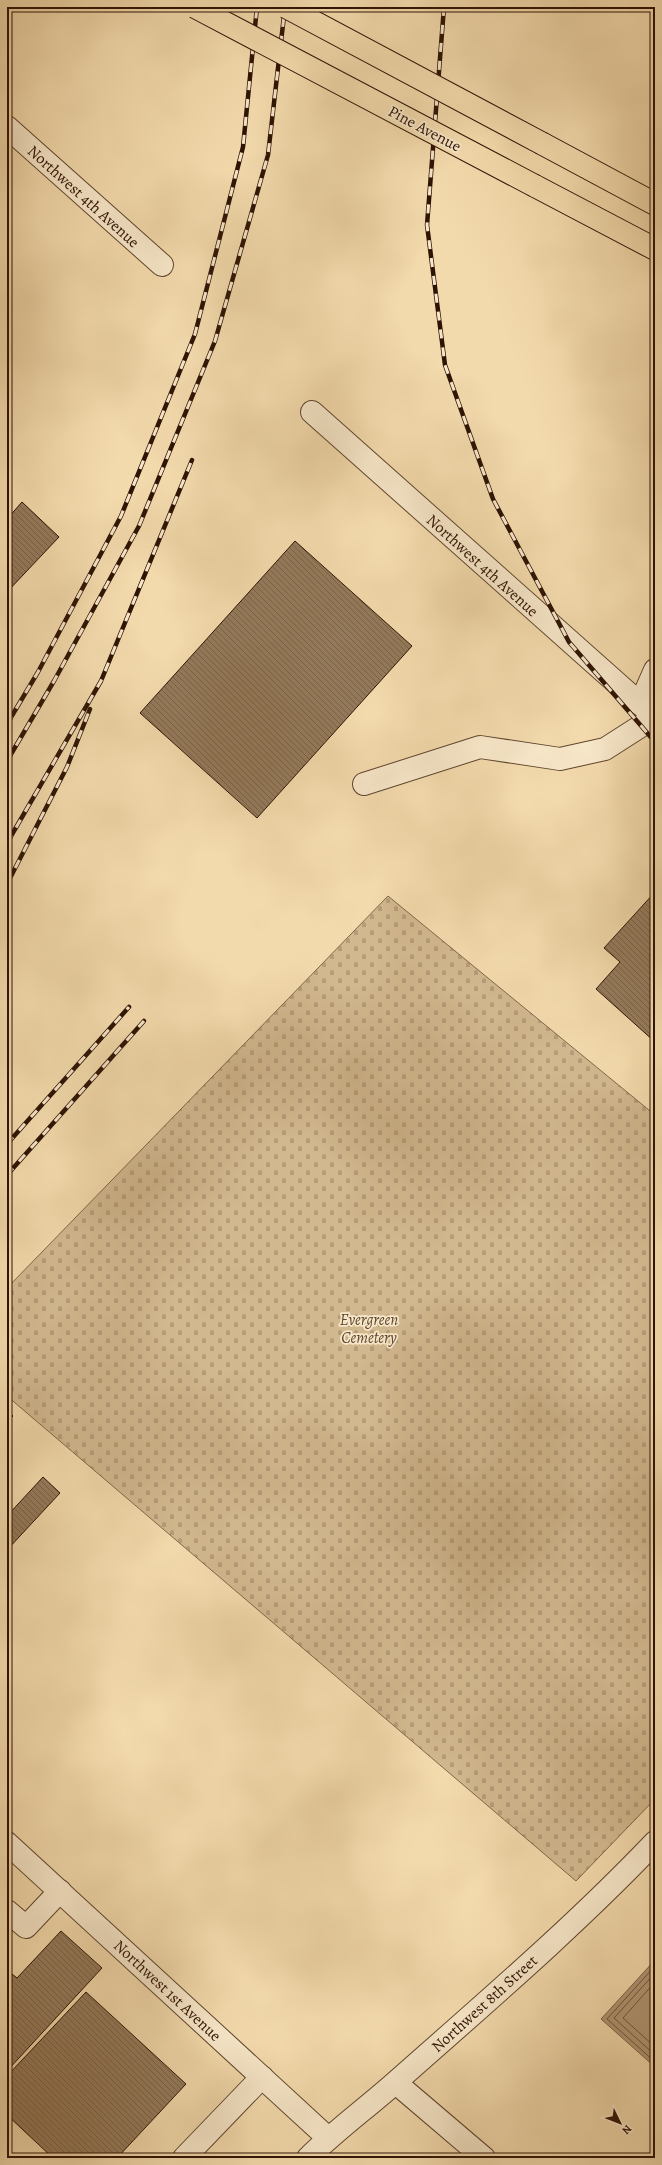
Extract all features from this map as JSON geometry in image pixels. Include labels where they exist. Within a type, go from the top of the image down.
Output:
[{"type":"highway","name":"Pine Avenue","points":[[195,7],[655,249]]},
{"type":"highway","points":[[286,7],[655,204]]},
{"type":"street","name":"Northwest 4th Avenue","points":[[7,128],[162,265]]},
{"type":"street","name":"Northwest 4th Avenue","points":[[312,412],[650,712]]},
{"type":"street","points":[[364,784],[480,748],[560,759],[605,749],[650,712],[655,670]]},
{"type":"street","name":"Northwest 1st Avenue","points":[[7,1842],[328,2138]]},
{"type":"street","name":"Northwest 8th Street","points":[[308,2158],[328,2138],[396,2082],[605,1895],[655,1842]]},
{"type":"street","points":[[7,1911],[26,1927],[60,1891]]},
{"type":"street","points":[[184,2158],[262,2077]]},
{"type":"street","points":[[396,2082],[484,2158]]},
{"type":"green space","name":"Evergreen Cemetery","points":[[388,896],[655,1115],[655,1799],[576,1881],[7,1396],[7,1288]]},
{"type":"water","points":[[655,1960],[655,2067],[601,2019]]},
{"type":"building","points":[[22,502],[59,537],[7,592],[7,519]]},
{"type":"building","points":[[295,541],[412,646],[257,818],[140,713]]},
{"type":"building","points":[[655,892],[655,1042],[596,989],[620,962],[604,948]]},
{"type":"building","points":[[7,1411],[13,1416],[7,1422]]},
{"type":"building","points":[[43,1477],[60,1493],[7,1550],[7,1516]]},
{"type":"building","points":[[61,1931],[102,1968],[7,2071],[7,1970],[17,1978]]},
{"type":"building","points":[[86,1992],[186,2084],[117,2158],[53,2158],[7,2115],[7,2076]]},
{"type":"railway","points":[[7,724],[38,672],[121,516],[195,334],[243,147],[257,7]]},
{"type":"railway","points":[[7,761],[54,681],[139,526],[215,341],[268,155],[285,7]]},
{"type":"railway","points":[[444,7],[427,225],[445,365],[493,499],[569,642],[655,742]]},
{"type":"railway","points":[[7,843],[101,681],[192,460]]},
{"type":"railway","points":[[7,884],[67,767],[90,709]]},
{"type":"railway","points":[[7,1144],[129,1007]]},
{"type":"railway","points":[[7,1175],[144,1021]]}]
